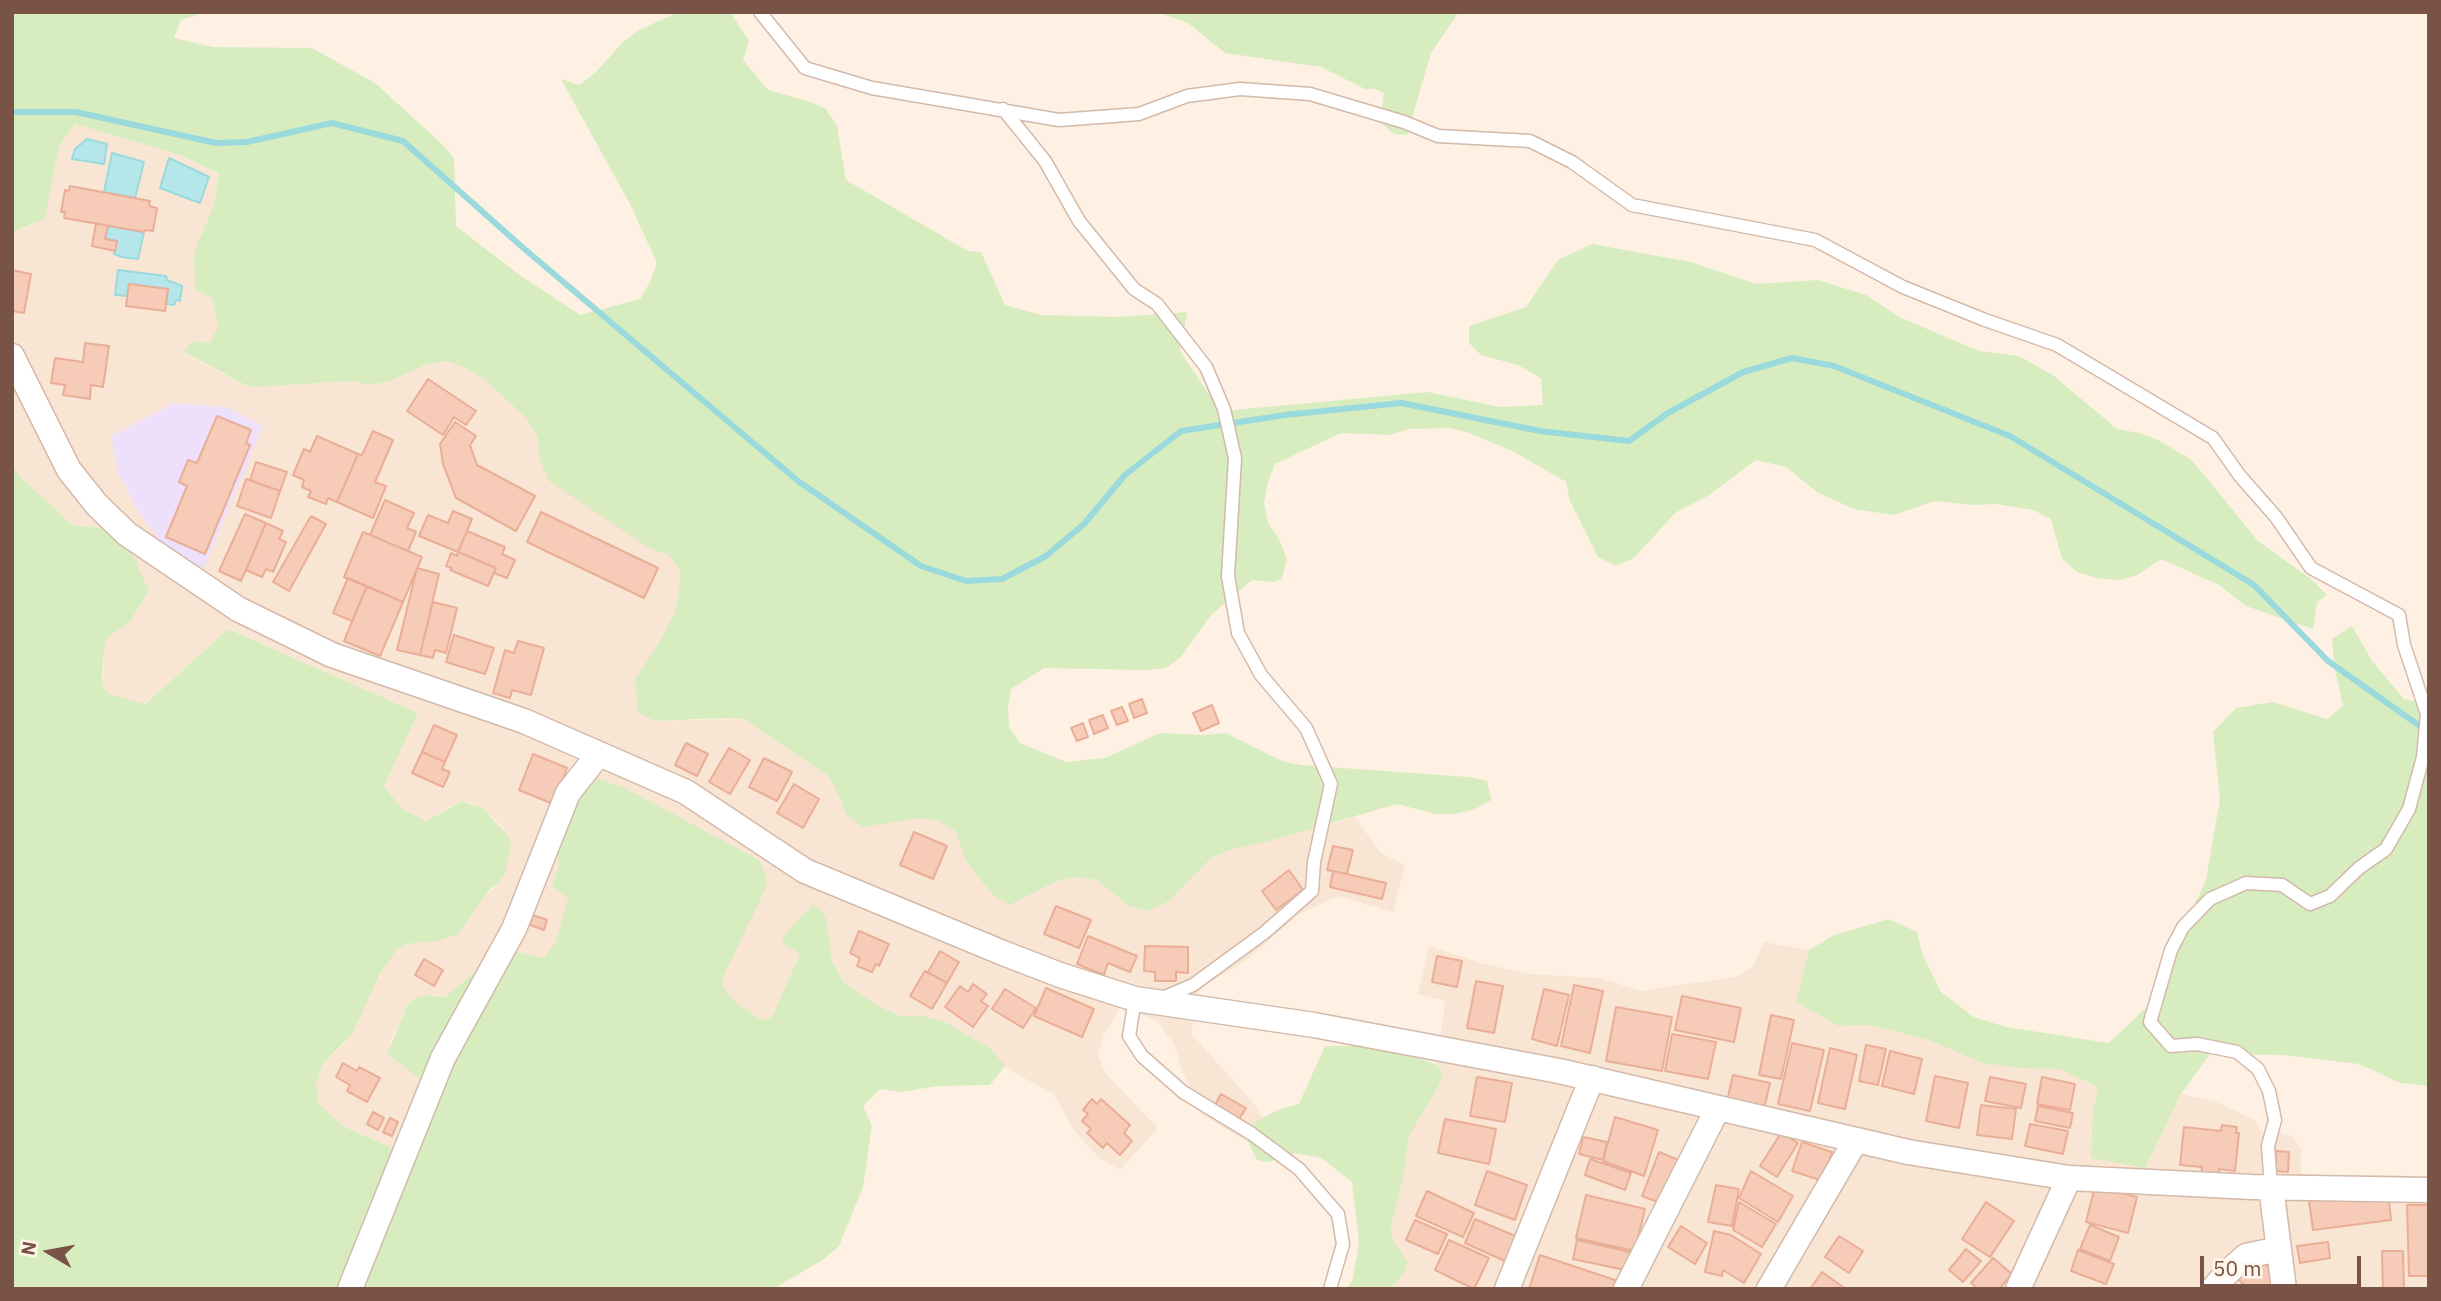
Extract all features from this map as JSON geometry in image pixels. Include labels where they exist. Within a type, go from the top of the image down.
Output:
[{"type":"street","points":[[12,356],[69,470],[97,505],[127,534],[238,609],[332,655],[524,721],[686,792],[805,871],[1060,975],[1144,1000],[1314,1025],[1592,1078],[1908,1152],[2069,1178],[2270,1187],[2429,1190]]},
{"type":"street","points":[[349,1289],[443,1058],[514,929],[568,793],[598,755]]},
{"type":"street","points":[[1507,1289],[1592,1078]]},
{"type":"street","points":[[1626,1289],[1718,1108]]},
{"type":"street","points":[[1769,1289],[1856,1140]]},
{"type":"street","points":[[2018,1289],[2069,1178]]},
{"type":"street","points":[[2270,1187],[2284,1289]]},
{"type":"street","points":[[2213,1289],[2246,1256],[2278,1249]]},
{"type":"lane","points":[[760,12],[805,68],[872,88],[1059,120],[1139,114],[1187,96],[1240,89],[1310,94],[1404,122],[1438,136],[1530,141],[1572,162],[1632,205],[1815,240],[1903,287],[2057,345],[2213,438],[2240,476],[2276,517],[2311,568],[2399,615],[2404,645],[2427,714],[2423,757],[2409,809],[2386,849],[2359,868],[2330,896],[2310,904],[2282,885],[2246,883],[2210,899],[2183,927],[2171,950],[2150,1023],[2171,1046],[2197,1044],[2237,1052],[2258,1069],[2269,1091],[2275,1120],[2268,1146],[2270,1187]]},
{"type":"lane","points":[[1003,109],[1045,161],[1079,221],[1134,289],[1157,304],[1206,367],[1224,409],[1235,458],[1228,576],[1238,633],[1261,675],[1306,728],[1331,784],[1314,862],[1312,891],[1264,933],[1193,985],[1144,1000],[1129,1036],[1142,1056],[1183,1092],[1252,1133],[1299,1169],[1338,1214],[1343,1244],[1330,1289]]},
{"type":"shaded area","points":[[75,124],[180,155],[219,175],[214,204],[194,253],[195,289],[212,298],[218,328],[209,343],[198,341],[189,344],[184,353],[246,386],[256,387],[352,381],[371,385],[390,381],[428,364],[447,361],[466,368],[483,378],[527,419],[538,437],[539,456],[651,549],[669,555],[680,571],[675,612],[635,679],[655,721],[744,719],[828,776],[846,814],[940,821],[956,832],[967,861],[1010,905],[1055,882],[1076,877],[1097,880],[1129,906],[1147,911],[1168,902],[1211,858],[1230,850],[1355,817],[1380,852],[1405,866],[1393,912],[1338,896],[1299,914],[1249,958],[1200,989],[1191,1033],[1254,1104],[1262,1118],[1251,1124],[1247,1133],[1248,1142],[1201,1114],[1181,1068],[1175,1046],[1158,1022],[1121,1005],[1104,1035],[1098,1055],[1105,1073],[1158,1128],[1120,1170],[1098,1157],[1073,1129],[1054,1094],[922,1016],[902,1016],[880,1007],[844,983],[832,961],[830,950],[800,954],[772,1017],[762,1020],[727,994],[722,985],[724,975],[554,835],[559,865],[553,886],[568,897],[556,941],[544,958],[513,951],[496,963],[477,970],[445,997],[435,995],[415,998],[407,1006],[389,1045],[423,1081],[396,1150],[343,1126],[318,1104],[316,1084],[323,1063],[346,1042],[390,956],[407,944],[438,941],[499,883],[505,873],[511,844],[503,827],[481,807],[462,801],[426,821],[403,809],[384,785],[418,713],[228,629],[144,704],[110,694],[103,687],[107,638],[130,622],[149,591],[135,559],[117,534],[109,529],[72,525],[12,468],[12,232],[35,224],[54,174],[59,146]]},
{"type":"shaded area","points":[[174,403],[227,407],[263,426],[203,570],[162,543],[139,513],[118,473],[111,436]]},
{"type":"shaded area","points":[[1764,942],[1809,950],[1796,1002],[1838,1026],[1870,1025],[1931,1041],[1982,1063],[2017,1068],[2059,1068],[2098,1087],[2093,1110],[2145,1168],[2181,1094],[2214,1101],[2255,1120],[2260,1131],[2291,1135],[2301,1149],[2301,1176],[2396,1175],[2429,1178],[2429,1289],[1391,1289],[1404,1273],[1408,1263],[1392,1238],[1391,1227],[1409,1136],[1443,1072],[1437,1065],[1445,1001],[1418,994],[1429,946],[1480,963],[1530,974],[1600,978],[1640,991],[1735,977],[1753,967]]},
{"type":"green space","points":[[12,12],[220,12],[181,20],[174,38],[213,47],[312,48],[375,83],[454,158],[456,226],[521,276],[580,315],[640,299],[657,263],[631,206],[561,79],[579,85],[639,30],[679,12],[730,12],[749,41],[743,60],[768,90],[826,109],[837,126],[846,180],[968,251],[981,252],[1005,305],[1041,315],[1118,317],[1187,312],[1180,351],[1208,393],[1233,410],[1428,392],[1500,407],[1543,405],[1541,378],[1518,365],[1481,355],[1469,343],[1469,326],[1526,307],[1558,260],[1592,244],[1691,262],[1756,284],[1818,280],[1866,295],[1899,317],[1979,351],[2019,356],[2054,376],[2117,429],[2158,440],[2192,460],[2258,541],[2311,579],[2327,595],[2317,602],[2313,629],[2246,606],[2219,585],[2161,559],[2136,576],[2118,580],[2096,578],[2077,572],[2062,559],[2051,519],[2033,510],[1996,504],[1973,505],[1935,501],[1894,515],[1854,509],[1817,492],[1786,467],[1756,460],[1709,495],[1675,513],[1634,558],[1616,566],[1598,557],[1570,501],[1566,482],[1514,452],[1467,432],[1448,428],[1408,429],[1390,435],[1341,433],[1275,464],[1264,503],[1268,523],[1279,539],[1287,559],[1282,579],[1273,582],[1252,580],[1211,615],[1181,657],[1166,668],[1044,668],[1011,689],[1009,727],[1020,743],[1066,762],[1105,758],[1160,733],[1226,733],[1282,761],[1301,765],[1469,777],[1487,781],[1491,800],[1473,810],[1455,814],[1436,814],[1397,804],[1230,850],[1211,858],[1168,902],[1147,911],[1129,906],[1097,880],[1076,877],[1055,882],[1010,905],[993,895],[966,861],[956,832],[939,821],[921,818],[862,827],[846,814],[828,776],[744,719],[655,721],[638,713],[635,679],[675,612],[680,571],[669,555],[651,549],[548,480],[539,456],[538,437],[527,419],[483,378],[447,361],[428,364],[390,381],[371,385],[352,381],[256,387],[247,386],[184,352],[189,344],[198,341],[209,343],[218,328],[212,298],[195,289],[194,253],[214,204],[219,174],[180,155],[75,124],[59,146],[45,219],[12,232]]},
{"type":"green space","points":[[1157,12],[1459,12],[1431,53],[1407,135],[1394,134],[1380,122],[1384,93],[1365,89],[1321,67],[1225,53],[1188,23]]},
{"type":"green space","points":[[12,468],[72,525],[109,529],[117,534],[135,559],[149,591],[130,622],[107,638],[102,674],[103,687],[110,694],[145,704],[228,629],[418,713],[384,786],[403,809],[426,821],[462,801],[481,807],[508,835],[511,844],[505,874],[499,883],[490,889],[458,934],[438,941],[407,944],[397,949],[380,974],[352,1034],[323,1063],[316,1084],[318,1103],[343,1126],[396,1150],[423,1081],[387,1054],[407,1006],[415,998],[425,995],[445,997],[477,970],[496,963],[514,951],[544,958],[556,941],[568,898],[552,886],[559,865],[554,835],[584,774],[625,788],[759,860],[767,879],[765,890],[724,975],[722,985],[734,1001],[762,1020],[772,1017],[800,954],[782,943],[786,932],[813,905],[821,910],[826,919],[832,961],[844,983],[880,1007],[901,1016],[922,1016],[943,1021],[991,1049],[1005,1066],[990,1085],[939,1086],[900,1092],[880,1089],[863,1106],[872,1126],[863,1187],[839,1246],[824,1259],[773,1289],[12,1289]]},
{"type":"green space","points":[[2352,626],[2372,661],[2404,699],[2429,705],[2429,1086],[2400,1083],[2359,1064],[2283,1055],[2210,1054],[2181,1094],[2145,1168],[2091,1158],[2093,1110],[2098,1087],[2059,1069],[2017,1068],[1982,1063],[1931,1041],[1870,1025],[1838,1026],[1796,1002],[1809,950],[1834,935],[1889,919],[1917,932],[1922,953],[1941,992],[1974,1017],[2006,1027],[2109,1043],[2148,1006],[2206,880],[2220,799],[2213,732],[2236,708],[2273,702],[2327,719],[2343,706],[2334,665],[2332,639]]},
{"type":"green space","points":[[1325,1046],[1370,1046],[1423,1060],[1437,1065],[1443,1072],[1440,1083],[1409,1136],[1391,1227],[1392,1238],[1408,1263],[1404,1273],[1391,1289],[1346,1289],[1352,1281],[1359,1242],[1352,1182],[1321,1158],[1295,1153],[1266,1162],[1257,1160],[1248,1142],[1247,1133],[1251,1124],[1280,1109],[1299,1104]]},
{"type":"water","points":[[87,139],[107,144],[104,164],[72,159],[75,149]]},
{"type":"water","points":[[112,153],[144,162],[135,198],[104,192]]},
{"type":"water","points":[[169,158],[209,177],[200,203],[160,188]]},
{"type":"water","points":[[108,226],[144,232],[138,259],[114,254],[117,241],[105,239]]},
{"type":"water","points":[[118,270],[166,276],[167,280],[182,286],[180,301],[176,300],[174,305],[166,304],[168,289],[129,284],[127,296],[115,295]]},
{"type":"building","points":[[70,186],[150,201],[149,206],[157,208],[153,231],[144,232],[64,218],[65,212],[61,212],[65,190],[69,191]]},
{"type":"building","points":[[96,223],[108,226],[105,239],[117,241],[115,251],[92,246]]},
{"type":"building","points":[[12,270],[31,274],[24,313],[12,311]]},
{"type":"building","points":[[129,284],[168,289],[165,311],[126,306]]},
{"type":"building","points":[[85,343],[109,346],[103,387],[91,385],[90,399],[63,395],[65,385],[51,383],[55,358],[83,362]]},
{"type":"building","points":[[428,379],[476,411],[466,425],[454,417],[443,435],[407,411]]},
{"type":"building","points":[[217,416],[251,430],[246,443],[250,445],[205,554],[166,537],[187,486],[179,482],[188,460],[197,463]]},
{"type":"building","points":[[455,422],[476,436],[470,445],[477,465],[535,496],[516,531],[456,498],[443,464],[440,444]]},
{"type":"building","points":[[373,431],[393,440],[375,482],[386,486],[373,518],[337,502],[358,454],[362,455]]},
{"type":"building","points":[[317,436],[358,454],[337,502],[328,498],[326,504],[308,497],[311,491],[302,487],[304,480],[293,475],[304,449],[310,452]]},
{"type":"building","points":[[256,462],[287,472],[280,491],[250,480]]},
{"type":"building","points":[[246,479],[280,491],[271,518],[237,506]]},
{"type":"building","points":[[385,500],[414,513],[407,528],[416,532],[408,551],[370,535]]},
{"type":"building","points":[[453,511],[472,519],[458,552],[419,536],[428,515],[448,523]]},
{"type":"building","points":[[541,512],[658,568],[644,598],[527,542]]},
{"type":"building","points":[[245,514],[266,523],[241,581],[219,571]]},
{"type":"building","points":[[311,516],[326,524],[289,591],[273,582]]},
{"type":"building","points":[[266,523],[283,531],[279,539],[286,542],[273,572],[266,569],[262,577],[246,570]]},
{"type":"building","points":[[467,531],[505,547],[502,554],[515,560],[507,578],[494,573],[496,568],[458,552]]},
{"type":"building","points":[[363,532],[422,557],[403,602],[344,577]]},
{"type":"building","points":[[458,552],[496,568],[488,586],[446,566],[451,553],[457,556]]},
{"type":"building","points":[[417,568],[439,574],[420,655],[397,650]]},
{"type":"building","points":[[348,578],[367,586],[352,621],[333,613]]},
{"type":"building","points":[[367,586],[403,602],[380,656],[344,641]]},
{"type":"building","points":[[433,602],[457,608],[446,653],[435,650],[433,658],[420,655]]},
{"type":"building","points":[[454,635],[494,648],[485,674],[446,662]]},
{"type":"building","points":[[518,641],[544,648],[531,695],[512,690],[510,698],[493,693],[505,650],[514,653]]},
{"type":"building","points":[[1142,699],[1147,713],[1134,718],[1129,704]]},
{"type":"building","points":[[1212,705],[1219,723],[1201,731],[1193,713]]},
{"type":"building","points":[[1122,707],[1128,721],[1117,725],[1111,711]]},
{"type":"building","points":[[1103,715],[1108,728],[1094,734],[1089,720]]},
{"type":"building","points":[[1083,723],[1088,737],[1077,741],[1071,728]]},
{"type":"building","points":[[434,725],[457,735],[445,762],[422,752]]},
{"type":"building","points":[[686,743],[708,754],[697,776],[675,765]]},
{"type":"building","points":[[729,748],[750,760],[730,794],[709,782]]},
{"type":"building","points":[[422,752],[445,762],[442,769],[450,772],[443,787],[412,773]]},
{"type":"building","points":[[533,754],[567,768],[553,804],[519,790]]},
{"type":"building","points":[[764,758],[792,772],[777,801],[749,787]]},
{"type":"building","points":[[794,784],[819,799],[803,828],[777,813]]},
{"type":"building","points":[[914,832],[947,846],[933,879],[900,865]]},
{"type":"building","points":[[1333,846],[1353,850],[1347,874],[1327,870]]},
{"type":"building","points":[[1289,870],[1303,890],[1276,910],[1262,891]]},
{"type":"building","points":[[1333,871],[1386,883],[1382,899],[1330,887]]},
{"type":"building","points":[[1056,906],[1091,920],[1079,948],[1044,934]]},
{"type":"building","points":[[533,915],[547,920],[544,930],[530,925]]},
{"type":"building","points":[[859,931],[889,944],[879,966],[876,964],[872,972],[857,966],[860,958],[850,953]]},
{"type":"building","points":[[1088,936],[1137,956],[1130,972],[1108,963],[1104,975],[1077,964]]},
{"type":"building","points":[[1145,946],[1188,947],[1188,973],[1176,972],[1176,981],[1155,981],[1155,972],[1144,971]]},
{"type":"building","points":[[940,951],[959,962],[947,983],[928,972]]},
{"type":"building","points":[[1437,956],[1462,961],[1457,987],[1432,982]]},
{"type":"building","points":[[424,959],[443,970],[434,986],[415,975]]},
{"type":"building","points":[[925,971],[947,983],[932,1009],[910,996]]},
{"type":"building","points":[[1476,981],[1503,986],[1494,1033],[1467,1028]]},
{"type":"building","points":[[973,984],[987,994],[981,1001],[988,1006],[973,1027],[945,1007],[960,986],[968,992]]},
{"type":"building","points":[[1574,985],[1603,991],[1590,1053],[1561,1046]]},
{"type":"building","points":[[1046,988],[1094,1009],[1082,1037],[1034,1016]]},
{"type":"building","points":[[1005,989],[1036,1008],[1023,1028],[992,1009]]},
{"type":"building","points":[[1544,989],[1569,995],[1557,1046],[1532,1039]]},
{"type":"building","points":[[1682,996],[1741,1008],[1734,1042],[1675,1030]]},
{"type":"building","points":[[1616,1007],[1672,1017],[1662,1071],[1606,1061]]},
{"type":"building","points":[[1771,1015],[1794,1020],[1781,1079],[1759,1075]]},
{"type":"building","points":[[1672,1034],[1716,1042],[1708,1079],[1665,1071]]},
{"type":"building","points":[[1792,1043],[1824,1050],[1810,1111],[1778,1104]]},
{"type":"building","points":[[1866,1045],[1886,1049],[1878,1085],[1859,1081]]},
{"type":"building","points":[[1830,1048],[1857,1055],[1845,1109],[1818,1103]]},
{"type":"building","points":[[1890,1051],[1922,1059],[1914,1094],[1882,1086]]},
{"type":"building","points":[[343,1063],[357,1071],[359,1067],[380,1078],[367,1102],[347,1091],[350,1085],[336,1077]]},
{"type":"building","points":[[1733,1075],[1770,1083],[1764,1109],[1727,1101]]},
{"type":"building","points":[[1935,1076],[1968,1083],[1959,1128],[1926,1121]]},
{"type":"building","points":[[1477,1077],[1512,1083],[1505,1122],[1470,1116]]},
{"type":"building","points":[[1990,1077],[2026,1084],[2021,1108],[1985,1101]]},
{"type":"building","points":[[2042,1077],[2075,1084],[2070,1110],[2037,1104]]},
{"type":"building","points":[[1221,1094],[1246,1108],[1238,1121],[1214,1107]]},
{"type":"building","points":[[1092,1099],[1097,1104],[1101,1099],[1130,1125],[1124,1133],[1132,1141],[1120,1155],[1107,1143],[1103,1148],[1087,1133],[1091,1129],[1082,1121],[1088,1114],[1083,1110]]},
{"type":"building","points":[[1981,1105],[2016,1109],[2012,1139],[1977,1135]]},
{"type":"building","points":[[2038,1106],[2073,1113],[2070,1128],[2035,1121]]},
{"type":"building","points":[[373,1112],[384,1118],[378,1130],[367,1124]]},
{"type":"building","points":[[1615,1117],[1658,1130],[1644,1176],[1603,1161]]},
{"type":"building","points":[[390,1118],[398,1122],[392,1136],[383,1132]]},
{"type":"building","points":[[1445,1119],[1496,1129],[1489,1164],[1438,1153]]},
{"type":"building","points":[[2030,1124],[2068,1131],[2063,1154],[2025,1146]]},
{"type":"building","points":[[2222,1125],[2237,1127],[2236,1133],[2239,1133],[2235,1171],[2219,1169],[2219,1177],[2201,1174],[2202,1167],[2180,1165],[2184,1127],[2221,1131]]},
{"type":"building","points":[[1781,1133],[1798,1143],[1777,1177],[1760,1166]]},
{"type":"building","points":[[1583,1137],[1607,1142],[1603,1160],[1579,1154]]},
{"type":"building","points":[[1802,1142],[1832,1152],[1823,1181],[1792,1171]]},
{"type":"building","points":[[2276,1151],[2289,1152],[2288,1172],[2275,1171]]},
{"type":"building","points":[[1659,1152],[1684,1162],[1668,1206],[1642,1196]]},
{"type":"building","points":[[1590,1159],[1631,1173],[1625,1190],[1585,1175]]},
{"type":"building","points":[[1487,1171],[1527,1185],[1515,1220],[1475,1205]]},
{"type":"building","points":[[1751,1171],[1793,1196],[1778,1222],[1739,1198]]},
{"type":"building","points":[[1716,1185],[1739,1189],[1732,1226],[1708,1222]]},
{"type":"building","points":[[2095,1186],[2137,1197],[2128,1233],[2086,1222]]},
{"type":"building","points":[[1427,1191],[1474,1213],[1463,1237],[1416,1216]]},
{"type":"building","points":[[2388,1191],[2391,1220],[2313,1230],[2309,1201]]},
{"type":"building","points":[[1586,1195],[1645,1209],[1635,1251],[1576,1238]]},
{"type":"building","points":[[1739,1202],[1776,1224],[1762,1247],[1733,1230]]},
{"type":"building","points":[[1986,1202],[2014,1221],[1990,1257],[1962,1239]]},
{"type":"building","points":[[2407,1205],[2429,1205],[2429,1276],[2409,1276]]},
{"type":"building","points":[[1475,1219],[1520,1238],[1509,1263],[1465,1243]]},
{"type":"building","points":[[1415,1220],[1447,1234],[1438,1254],[1406,1240]]},
{"type":"building","points":[[2090,1225],[2119,1237],[2110,1261],[2080,1249]]},
{"type":"building","points":[[1681,1226],[1707,1243],[1695,1264],[1668,1247]]},
{"type":"building","points":[[1714,1231],[1731,1235],[1761,1254],[1744,1283],[1723,1270],[1722,1276],[1705,1272]]},
{"type":"building","points":[[1839,1236],[1863,1251],[1849,1273],[1825,1257]]},
{"type":"building","points":[[1449,1240],[1489,1258],[1474,1289],[1435,1270]]},
{"type":"building","points":[[1577,1240],[1638,1254],[1634,1272],[1573,1259]]},
{"type":"building","points":[[2328,1242],[2330,1258],[2300,1263],[2297,1246]]},
{"type":"building","points":[[1966,1249],[1981,1261],[1963,1282],[1949,1270]]},
{"type":"building","points":[[2078,1250],[2114,1264],[2106,1284],[2071,1271]]},
{"type":"building","points":[[2382,1251],[2403,1251],[2404,1289],[2383,1289]]},
{"type":"building","points":[[1540,1255],[1618,1281],[1614,1289],[1529,1289]]},
{"type":"building","points":[[2253,1255],[2280,1276],[2269,1289],[2250,1289],[2236,1278]]},
{"type":"building","points":[[1993,1258],[2012,1274],[1999,1289],[1978,1289],[1971,1283]]},
{"type":"building","points":[[1822,1272],[1846,1289],[1810,1289]]},
{"type":"waterway","points":[[12,112],[76,112],[216,143],[247,142],[332,123],[403,141],[521,246],[798,481],[921,566],[966,581],[1002,579],[1046,556],[1084,524],[1125,475],[1181,431],[1285,415],[1401,403],[1540,431],[1629,441],[1668,413],[1743,372],[1792,358],[1834,366],[2010,436],[2254,585],[2328,661],[2424,729]]}]
